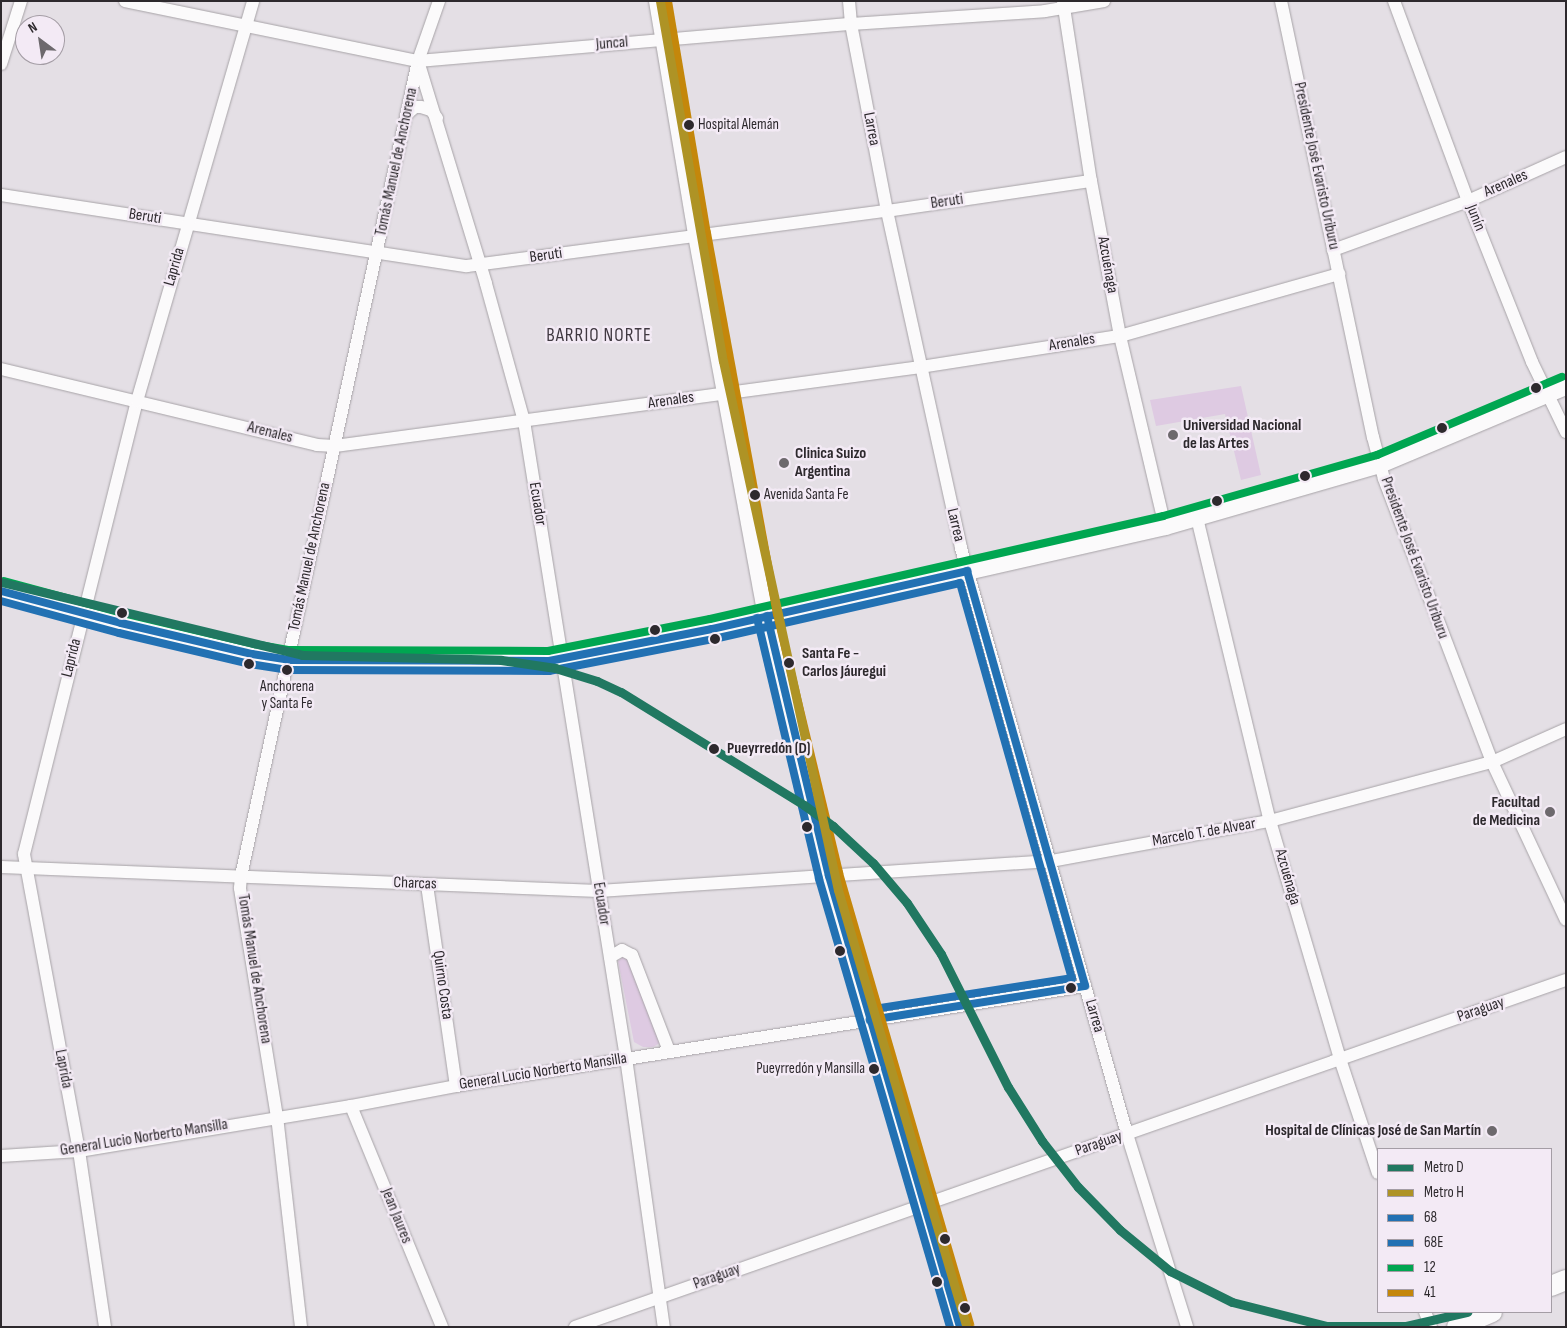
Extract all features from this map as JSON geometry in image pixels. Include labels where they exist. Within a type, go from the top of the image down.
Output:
[{"type":"main road","points":[[658,1],[697,234],[767,616],[829,876],[960,1327]]},
{"type":"main road","points":[[1,591],[252,654],[288,660],[562,659],[767,616],[1197,518],[1380,464],[1566,386]]},
{"type":"main road","points":[[1552,1286],[1566,1280]]},
{"type":"main road","points":[[1457,1327],[1490,1313]]},
{"type":"street","points":[[1,64],[21,1]]},
{"type":"street","name":"Juncal","points":[[125,1],[418,61],[1104,1]]},
{"type":"street","name":"Laprida","points":[[105,1327],[78,1151],[24,854],[137,402],[253,1]]},
{"type":"street","name":"Tomás Manuel de Anchorena","points":[[301,1327],[278,1117],[240,888],[241,876],[418,61],[440,1]]},
{"type":"street","name":"Larrea","points":[[849,1],[851,24],[887,211],[920,367],[967,571],[1051,861],[1127,1134],[1186,1327]]},
{"type":"street","name":"Presidente José Evaristo Uriburu","points":[[1281,1],[1380,464],[1407,542],[1492,762],[1566,920]]},
{"type":"street","name":"Junín","points":[[1394,1],[1468,201],[1532,362],[1566,432]]},
{"type":"street","name":"Azcuénaga","points":[[1063,5],[1120,336],[1165,526]]},
{"type":"street","name":"Ecuador","points":[[418,61],[437,118],[524,421],[626,1058],[664,1327]]},
{"type":"street","points":[[407,114],[410,110],[420,107],[431,110],[437,118]]},
{"type":"street","name":"Arenales","points":[[1333,250],[1468,201],[1566,157]]},
{"type":"street","name":"Beruti","points":[[1,195],[467,266],[697,234],[887,211],[1092,181]]},
{"type":"street","name":"Arenales","points":[[1,369],[318,445],[335,446],[920,367],[1120,336],[1339,274]]},
{"type":"street","name":"Azcuénaga","points":[[1197,518],[1270,821],[1340,1059],[1377,1170]]},
{"type":"street","name":"Marcelo T. de Alvear","points":[[829,876],[1051,861],[1270,821],[1492,762],[1566,730]]},
{"type":"street","name":"Charcas","points":[[1,867],[599,891],[829,876]]},
{"type":"street","name":"Quirno Costa","points":[[427,885],[456,1086]]},
{"type":"street","points":[[610,958],[622,950],[632,955],[670,1051]]},
{"type":"street","name":"Paraguay","points":[[575,1327],[1566,980]]},
{"type":"street","name":"General Lucio Norberto Mansilla","points":[[1,1156],[78,1151],[626,1058],[1086,986]]},
{"type":"street","name":"Jean Jaures","points":[[351,1106],[442,1327]]},
{"type":"street","points":[[1425,1313],[1430,1327]]},
{"type":"shaded area","points":[[1241,386],[1261,475],[1241,480],[1225,414],[1156,426],[1150,400]]},
{"type":"shaded area","points":[[623,957],[628,957],[663,1041],[653,1047],[643,1047],[634,1042],[618,961]]},
{"type":"metro line","name":"H","points":[[660,1],[723,361],[838,890],[967,1327]]},
{"type":"metro line","name":"D","points":[[1,582],[302,655],[501,660],[555,668],[597,681],[621,692],[804,805],[833,826],[873,863],[907,903],[941,954],[1008,1087],[1042,1141],[1078,1187],[1120,1230],[1170,1271],[1232,1302],[1327,1326],[1406,1326],[1463,1313]]},
{"type":"transit line","name":"41","points":[[668,1],[707,233],[777,614],[839,873],[970,1324]]},
{"type":"transit line","name":"12","points":[[4,581],[123,613],[254,644],[289,650],[548,651],[710,619],[1163,516],[1377,455],[1562,377]]},
{"type":"transit line","name":"68","points":[[1,591],[121,623],[252,654],[288,660],[549,661],[712,629],[967,571],[1085,986],[870,1020]]},
{"type":"transit line","name":"68E","points":[[1,601],[119,633],[250,664],[286,670],[549,671],[714,639],[960,583],[1072,978],[868,1010]]},
{"type":"transit line","name":"68","points":[[767,616],[829,876],[960,1327]]},
{"type":"transit line","name":"68E","points":[[757,618],[819,879],[950,1327]]},
{"type":"place","name":"Hospital Alemán","points":[[689,125]]},
{"type":"place","name":"Universidad Nacional de las Artes","points":[[1173,435]]},
{"type":"place","name":"Clinica Suizo Argentina","points":[[784,463]]},
{"type":"place","name":"Avenida Santa Fe","points":[[755,495]]},
{"type":"place","name":"Santa Fe - Carlos Jáuregui","points":[[789,663]]},
{"type":"place","name":"Anchorena y Santa Fe","points":[[287,670]]},
{"type":"place","name":"Pueyrredón (D)","points":[[714,749]]},
{"type":"place","name":"Facultad de Medicina","points":[[1550,812]]},
{"type":"place","name":"Pueyrredón y Mansilla","points":[[874,1069]]},
{"type":"place","name":"Hospital de Clínicas José de San Martín","points":[[1492,1131]]},
{"type":"district","name":"BARRIO NORTE","points":[[599,336]]}]
